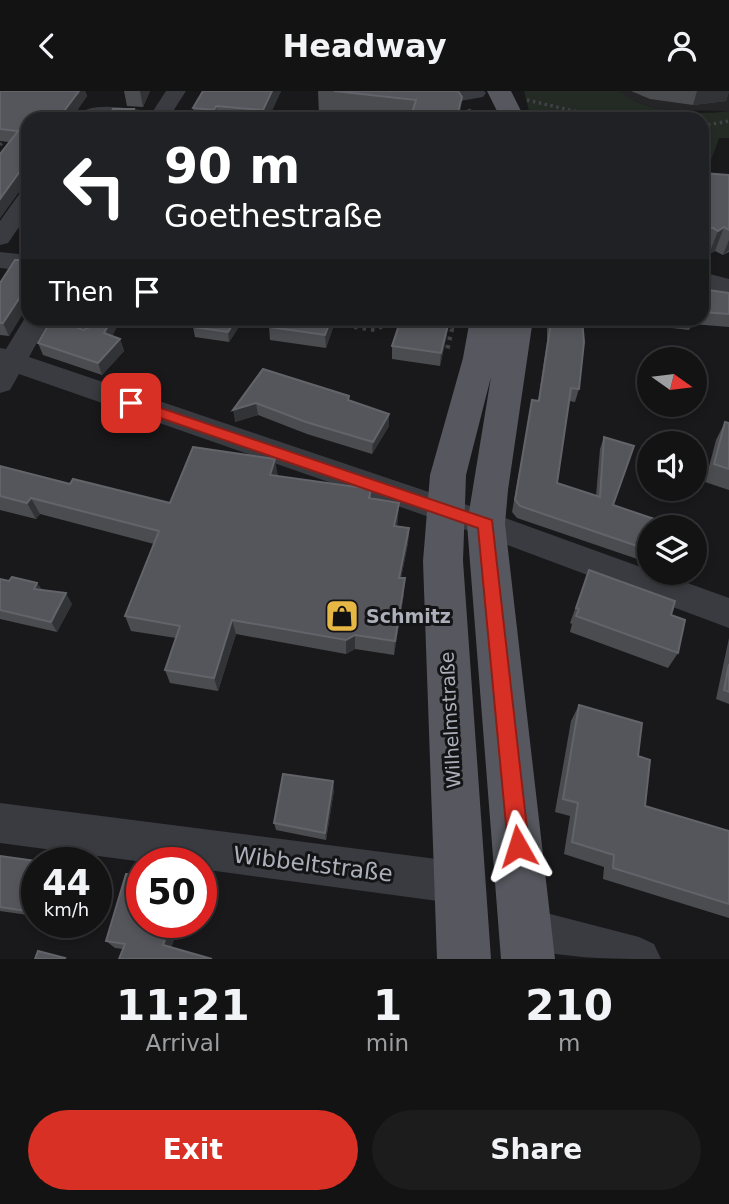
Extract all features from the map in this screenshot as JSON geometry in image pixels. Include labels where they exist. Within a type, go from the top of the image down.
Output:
[{"type":"main road","name":"Wilhelmstraße","points":[[485,326],[448,475],[466,518],[527,944]]},
{"type":"main road","name":"Wilhelmstraße","points":[[464,959],[443,561],[466,518],[489,490],[516,326]]},
{"type":"street","points":[[109,91],[102,104],[141,112]]},
{"type":"street","points":[[163,112],[176,91]]},
{"type":"street","points":[[443,99],[497,98]]},
{"type":"street","points":[[0,237],[21,208]]},
{"type":"street","points":[[0,260],[21,263]]},
{"type":"street","points":[[709,282],[729,287]]},
{"type":"street","points":[[32,326],[4,367],[466,518],[729,613]]},
{"type":"street","name":"Wibbeltstraße","points":[[0,823],[460,883]]},
{"type":"street","points":[[527,944],[639,959]]},
{"type":"path","points":[[497,98],[571,112]]},
{"type":"path","points":[[709,124],[729,121]]},
{"type":"path","points":[[0,145],[8,135]]},
{"type":"path","points":[[327,330],[328,326]]},
{"type":"path","points":[[356,326],[376,330],[384,326]]},
{"type":"path","points":[[434,326],[452,329],[447,350],[444,350]]},
{"type":"shaded area","points":[[524,91],[619,91],[641,104],[687,112],[529,112]]},
{"type":"shaded area","points":[[619,91],[729,91],[729,111],[661,110],[626,98]]},
{"type":"shaded area","points":[[729,111],[729,138],[719,138],[709,166],[709,113]]},
{"type":"building","points":[[0,91],[79,91],[63,112],[21,112],[21,170],[0,199],[0,154],[18,131],[0,129]]},
{"type":"building","points":[[203,91],[272,91],[263,110],[216,106],[214,110],[193,108]]},
{"type":"building","points":[[334,91],[458,91],[462,97],[458,112],[412,112],[416,100]]},
{"type":"building","points":[[113,109],[134,109],[133,112],[111,112]]},
{"type":"building","points":[[709,174],[729,175],[729,230],[724,227],[718,231],[709,228]]},
{"type":"building","points":[[15,260],[21,260],[21,296],[3,323],[0,323],[0,283]]},
{"type":"building","points":[[709,290],[729,293],[729,314],[709,313]]},
{"type":"building","points":[[48,326],[74,326],[83,330],[93,326],[108,326],[104,333],[120,339],[98,363],[38,343]]},
{"type":"building","points":[[194,326],[232,326],[228,332]]},
{"type":"building","points":[[269,326],[328,326],[325,335]]},
{"type":"building","points":[[399,326],[448,326],[441,353],[392,346]]},
{"type":"building","points":[[550,326],[583,326],[584,342],[579,389],[571,388],[557,483],[600,497],[604,437],[634,446],[613,505],[642,515],[637,515],[637,546],[520,506],[515,500],[532,400],[539,401]]},
{"type":"building","points":[[263,369],[349,396],[348,400],[389,414],[373,442],[306,422],[256,403],[233,410]]},
{"type":"building","points":[[725,422],[729,423],[729,469],[714,464]]},
{"type":"building","points":[[193,447],[275,459],[270,475],[371,489],[369,498],[399,503],[394,526],[409,528],[399,578],[405,578],[395,641],[355,635],[346,640],[232,620],[214,678],[165,670],[180,626],[125,616],[159,531],[31,498],[27,503],[0,496],[0,466],[70,484],[73,479],[170,503]]},
{"type":"building","points":[[589,570],[675,601],[671,615],[685,620],[678,653],[576,616],[579,609],[576,608]]},
{"type":"building","points":[[12,577],[37,583],[34,589],[66,593],[51,622],[0,610],[0,579],[9,581]]},
{"type":"building","points":[[729,664],[729,692],[724,690]]},
{"type":"building","points":[[579,705],[642,723],[638,756],[650,760],[645,806],[729,831],[729,904],[613,868],[614,855],[572,842],[578,803],[563,799]]},
{"type":"building","points":[[283,774],[333,781],[325,833],[274,823]]},
{"type":"building","points":[[0,856],[21,859],[21,910],[0,907]]},
{"type":"building","points":[[126,874],[126,938],[165,938],[163,945],[212,959],[119,959],[125,944],[106,941],[107,938],[112,938],[112,921]]},
{"type":"building","points":[[38,951],[65,958],[35,959]]},
{"type":"place","name":"Schmitz","points":[[342,616]]},
{"type":"route","points":[[131,403],[486,524],[518,846]]}]
